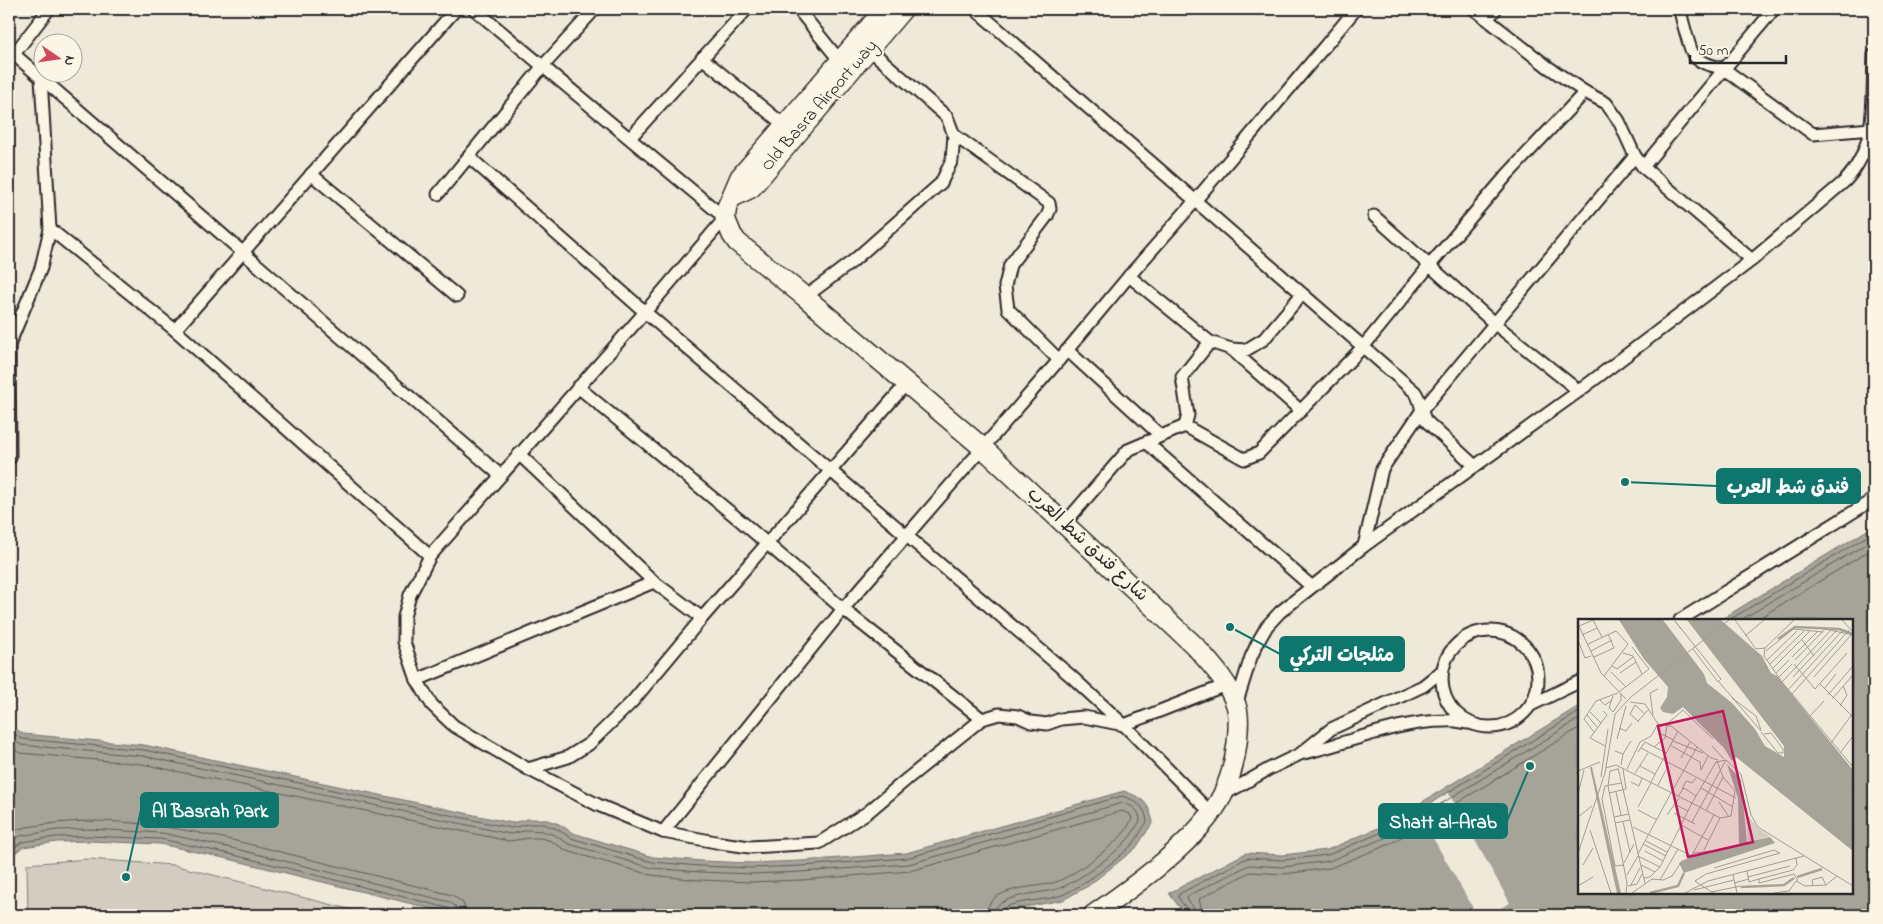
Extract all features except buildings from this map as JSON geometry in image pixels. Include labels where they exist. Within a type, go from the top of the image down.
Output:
[{"type":"main road","name":"Old Basra Airport way","points":[[725,218],[727,207],[733,197],[740,177],[885,9]]},
{"type":"main road","name":"Old Basra Airport way","points":[[733,197],[750,188],[903,9]]},
{"type":"main road","name":"شارع فندق شط العرب","points":[[725,218],[737,242],[805,296],[983,448],[1195,646],[1216,670],[1226,685],[1236,705],[1238,720],[1236,751],[1228,782],[1222,796],[1190,839],[1093,915]]},
{"type":"street","points":[[32,70],[11,52],[49,9]]},
{"type":"street","points":[[175,330],[456,9]]},
{"type":"street","points":[[474,9],[725,218],[645,312],[430,556],[410,594],[404,617],[404,642],[417,680],[432,705],[454,726],[528,769],[598,805],[663,832],[750,847],[819,843],[868,812],[907,778],[982,719],[999,714],[1018,716],[1031,722],[1047,724],[1061,719],[1084,717],[1124,725],[1226,685]]},
{"type":"street","points":[[438,194],[543,66],[595,9]]},
{"type":"street","points":[[798,9],[840,62]]},
{"type":"street","points":[[976,9],[1415,392],[1420,400],[1426,421],[1476,466]]},
{"type":"street","points":[[663,832],[842,608],[1059,360],[1356,9]]},
{"type":"street","points":[[1474,9],[1548,67],[1585,92],[1606,103],[1619,121],[1635,156],[1643,167],[1752,260]]},
{"type":"street","points":[[1487,19],[1496,9]]},
{"type":"street","points":[[1680,9],[1694,56],[1707,64],[1724,69],[1813,134],[1871,129]]},
{"type":"street","points":[[1643,167],[1774,9]]},
{"type":"street","points":[[630,138],[702,58],[740,11]]},
{"type":"street","points":[[805,296],[853,261],[941,183],[952,160],[954,135],[947,117],[869,49]]},
{"type":"street","points":[[1236,705],[1251,657],[1267,626],[1280,612],[1364,546],[1579,391],[1752,260],[1845,181],[1854,171],[1866,151],[1871,129],[1874,55]]},
{"type":"street","points":[[702,58],[784,125]]},
{"type":"street","points":[[9,346],[41,268],[50,229],[41,82]]},
{"type":"street","points":[[46,82],[500,476]]},
{"type":"street","points":[[1065,523],[1128,450],[1160,435],[1185,426],[1244,459],[1259,453],[1363,347],[1507,175],[1585,92]]},
{"type":"street","points":[[954,135],[1049,203],[1048,216],[1010,265],[1004,286],[1008,309],[1059,360]]},
{"type":"street","points":[[1364,546],[1382,469],[1422,410],[1635,156]]},
{"type":"street","points":[[468,157],[905,536],[1072,677],[1124,725],[1211,813]]},
{"type":"street","points":[[311,174],[457,296]]},
{"type":"street","points":[[1374,216],[1495,324],[1579,391]]},
{"type":"street","points":[[50,229],[175,330],[430,556]]},
{"type":"street","points":[[1129,276],[1210,342],[1231,349],[1246,350],[1264,339],[1302,294]]},
{"type":"street","points":[[9,332],[10,458]]},
{"type":"street","points":[[1185,426],[1188,415],[1182,377],[1210,342]]},
{"type":"street","points":[[1231,349],[1301,410]]},
{"type":"street","points":[[1067,350],[1160,435]]},
{"type":"street","points":[[528,769],[568,757],[589,744],[632,702],[702,618],[768,545],[907,383]]},
{"type":"street","points":[[578,388],[842,608],[982,719]]},
{"type":"street","points":[[1146,442],[1311,586]]},
{"type":"street","points":[[519,454],[620,552],[654,582],[702,618]]},
{"type":"street","points":[[1682,619],[1874,500]]},
{"type":"street","points":[[417,680],[654,582]]},
{"type":"street","points":[[1222,796],[1300,754],[1418,723],[1447,720],[1485,727],[1498,727],[1511,723],[1522,716],[1530,705],[1537,687],[1537,667],[1532,655],[1524,644],[1502,632],[1488,631],[1475,633],[1463,638],[1446,658],[1442,671],[1444,691],[1452,708],[1461,718],[1472,724]]},
{"type":"street","points":[[1300,754],[1331,729],[1423,686],[1442,671]]},
{"type":"street","points":[[1530,705],[1578,682]]},
{"type":"shaded area","points":[[88,859],[173,865],[373,915],[28,915],[27,864]]},
{"type":"water","points":[[1874,526],[1874,915],[1185,915],[1169,893],[1246,853],[1282,855],[1327,850],[1383,826],[1578,707],[1578,894],[1853,894],[1853,619],[1722,619]]},
{"type":"water","points":[[9,718],[12,726],[23,734],[144,745],[512,823],[528,819],[544,819],[559,824],[573,833],[653,857],[751,863],[906,853],[1124,791],[1143,801],[1149,809],[1153,822],[1136,848],[1088,886],[1063,900],[1014,909],[999,915],[457,915],[160,844],[90,841],[57,842],[23,847],[12,855],[9,861]]},
{"type":"pier","points":[[1448,792],[1510,903],[1488,915],[1477,915],[1417,810]]},
{"type":"place","name":"فندق شط العرب","points":[[1625,482]]},
{"type":"place","name":"مثلجات التركي","points":[[1230,627]]},
{"type":"place","name":"Shatt al-Arab","points":[[1530,766]]},
{"type":"place","name":"Al Basrah Park","points":[[126,877]]}]
